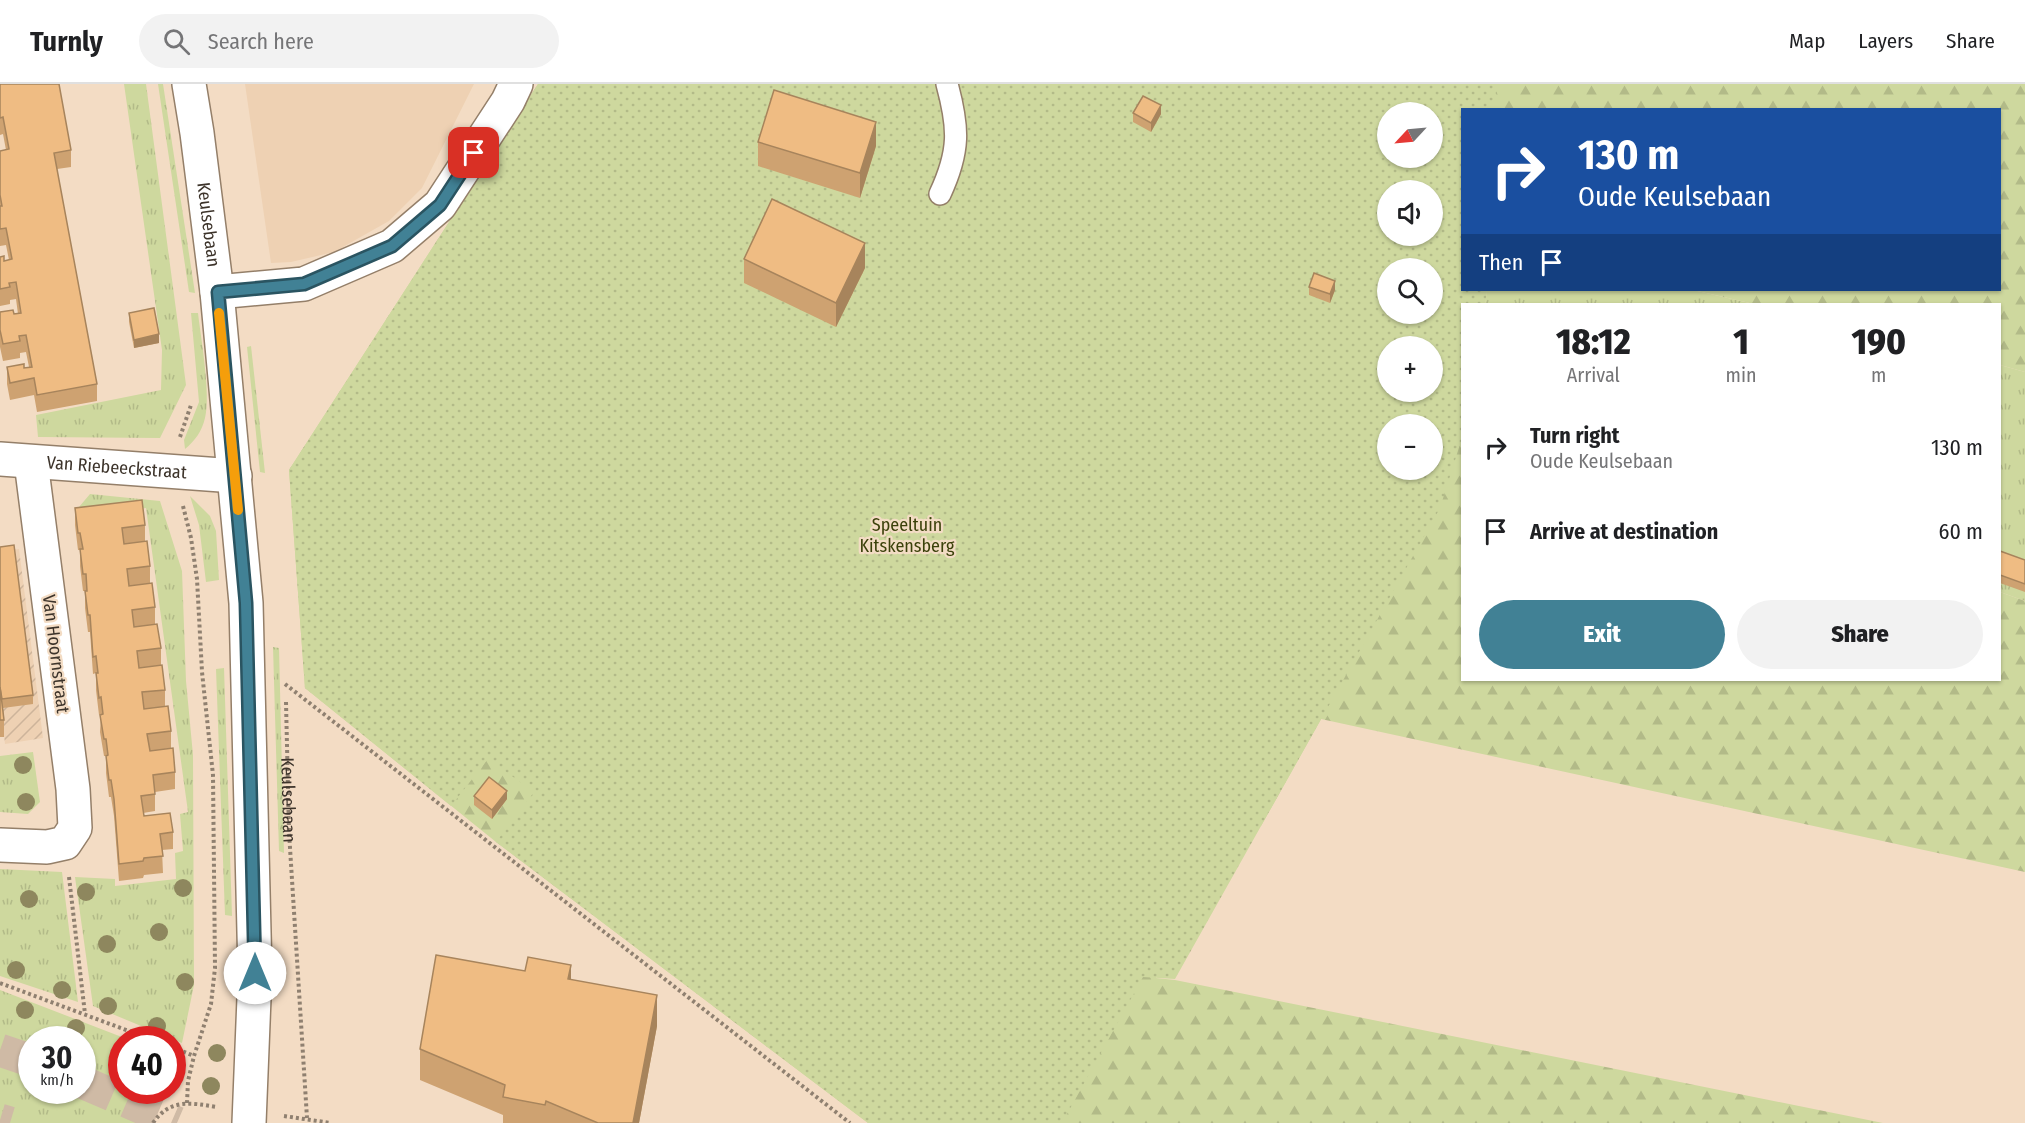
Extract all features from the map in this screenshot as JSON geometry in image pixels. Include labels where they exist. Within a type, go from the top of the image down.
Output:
[{"type":"street","name":"Keulsebaan","points":[[189,84],[218,292],[246,603],[255,973],[249,1123]]},
{"type":"street","points":[[218,292],[304,284],[392,246],[440,205],[516,84]]},
{"type":"street","name":"Van Riebeeckstraat","points":[[16,460],[235,477]]},
{"type":"street","name":"Van Hoornstraat","points":[[16,460],[73,789],[75,828],[64,843]]},
{"type":"street","points":[[0,844],[47,847],[64,843]]},
{"type":"lane","points":[[940,194],[951,171],[957,142],[954,111],[947,84]]},
{"type":"path","points":[[153,1123],[166,1110],[187,1103],[188,1081],[214,990],[213,775],[202,672],[194,557],[176,473],[176,449],[192,402]]},
{"type":"path","name":"Keulsebaan","points":[[331,1123],[307,1118],[290,832],[285,684],[850,1123]]},
{"type":"path","points":[[64,843],[85,1014]]},
{"type":"path","points":[[0,983],[116,1026]]},
{"type":"path","points":[[186,1053],[194,1056]]},
{"type":"shaded area","points":[[245,84],[474,84],[422,188],[389,221],[334,252],[291,262],[271,263]]},
{"type":"shaded area","points":[[19,549],[43,738],[5,744],[0,700],[0,552]]},
{"type":"green space","points":[[124,84],[146,84],[186,385],[160,438],[38,437],[36,415],[161,390],[162,350]]},
{"type":"green space","points":[[158,84],[163,84],[195,293],[189,292]]},
{"type":"green space","name":"Speeltuin Kitskensberg","points":[[538,84],[1377,388],[1377,402],[1443,402],[1443,336],[1432,336],[1432,324],[1443,324],[1443,258],[1432,258],[1432,246],[1443,246],[1443,180],[1432,180],[1432,168],[1443,168],[1443,102],[1438,102],[1440,84],[2025,84],[2025,372],[2001,365],[2001,303],[1750,303],[1697,291],[2001,291],[2001,108],[1461,108],[1461,291],[1487,291],[1485,303],[1461,303],[1461,681],[2001,681],[2001,592],[2025,601],[2025,872],[1321,719],[1261,826],[1136,753],[1156,978],[1883,1123],[868,1123],[496,842],[305,688],[289,470]]},
{"type":"green space","name":"Speeltuin Kitskensberg","points":[[538,84],[1498,84],[1494,108],[1461,108],[1461,291],[1487,291],[1485,303],[1461,303],[1461,441],[1440,508],[1175,979],[1143,977],[1062,1123],[868,1123],[496,842],[534,792],[488,759],[451,806],[305,688],[289,470]]},
{"type":"green space","points":[[1487,291],[1697,291],[1750,303],[1485,303]]},
{"type":"green space","points":[[191,313],[198,313],[205,367],[207,408],[200,431],[185,449],[184,440],[199,402]]},
{"type":"green space","points":[[251,346],[265,473],[260,472],[247,347]]},
{"type":"green space","points":[[2001,365],[2025,372],[2025,601],[2001,592]]},
{"type":"green space","points":[[90,494],[160,501],[182,571],[186,681],[193,755],[194,985],[186,1026],[141,1026],[93,1006],[75,877],[115,879],[115,886],[176,879],[175,853],[183,851],[180,814],[188,812],[146,508],[84,517],[79,507]]},
{"type":"green space","points":[[190,496],[210,516],[216,531],[219,580],[206,582],[199,525]]},
{"type":"green space","points":[[273,647],[279,648],[284,853],[279,851]]},
{"type":"green space","points":[[224,668],[232,916],[225,915],[216,669]]},
{"type":"green space","points":[[33,752],[40,802],[28,814],[0,812],[0,756]]},
{"type":"green space","points":[[0,869],[62,872],[78,1002],[0,976]]},
{"type":"green space","points":[[0,990],[93,1026],[18,1026],[18,1104],[96,1104],[96,1027],[108,1032],[108,1104],[151,1104],[138,1114],[136,1123],[0,1123]]},
{"type":"building","points":[[0,84],[59,84],[71,150],[54,153],[97,384],[37,395],[34,378],[10,383],[7,367],[24,364],[24,368],[32,367],[26,335],[19,336],[20,341],[3,344],[0,330],[0,312],[13,310],[14,314],[21,313],[16,282],[9,283],[10,287],[0,289],[0,257],[4,256],[4,261],[12,259],[6,228],[0,229],[0,206],[2,206],[0,151],[9,149],[3,117],[0,118]]},
{"type":"building","points":[[774,90],[876,122],[860,173],[758,142]]},
{"type":"building","points":[[1143,96],[1161,105],[1151,123],[1133,113]]},
{"type":"building","points":[[772,199],[865,243],[836,303],[744,259]]},
{"type":"building","points":[[1314,273],[1335,281],[1330,294],[1309,287]]},
{"type":"building","points":[[154,308],[159,334],[134,340],[129,313]]},
{"type":"building","points":[[142,500],[145,525],[122,528],[124,544],[147,541],[150,566],[127,569],[129,586],[152,583],[155,607],[132,610],[134,627],[157,624],[161,648],[137,651],[139,668],[162,665],[165,690],[142,692],[144,709],[168,706],[171,731],[147,734],[150,751],[173,748],[175,772],[153,775],[155,794],[141,796],[144,816],[170,813],[173,832],[160,834],[163,856],[119,864],[114,799],[111,780],[109,780],[106,739],[104,739],[100,715],[103,714],[101,697],[99,698],[96,656],[93,657],[90,615],[88,615],[85,591],[87,591],[86,574],[83,574],[80,549],[83,549],[80,533],[78,533],[75,508]]},
{"type":"building","points":[[14,545],[33,695],[2,699],[0,687],[0,547]]},
{"type":"building","points":[[2001,551],[2025,560],[2025,584],[2001,575]]},
{"type":"building","points":[[0,687],[4,720],[0,720]]},
{"type":"building","points":[[489,777],[507,791],[492,810],[474,796]]},
{"type":"building","points":[[436,955],[525,971],[528,957],[571,965],[568,979],[657,995],[633,1123],[598,1123],[546,1101],[545,1105],[503,1097],[505,1085],[420,1049]]},
{"type":"tunnel","points":[[0,1050],[18,1056]]},
{"type":"tunnel","points":[[96,1088],[177,1123]]},
{"type":"tunnel","points":[[0,1120],[10,1123]]},
{"type":"slow traffic","points":[[219,313],[238,510]]},
{"type":"route","points":[[255,973],[246,603],[218,292],[304,284],[392,246],[440,205],[474,153]]}]
